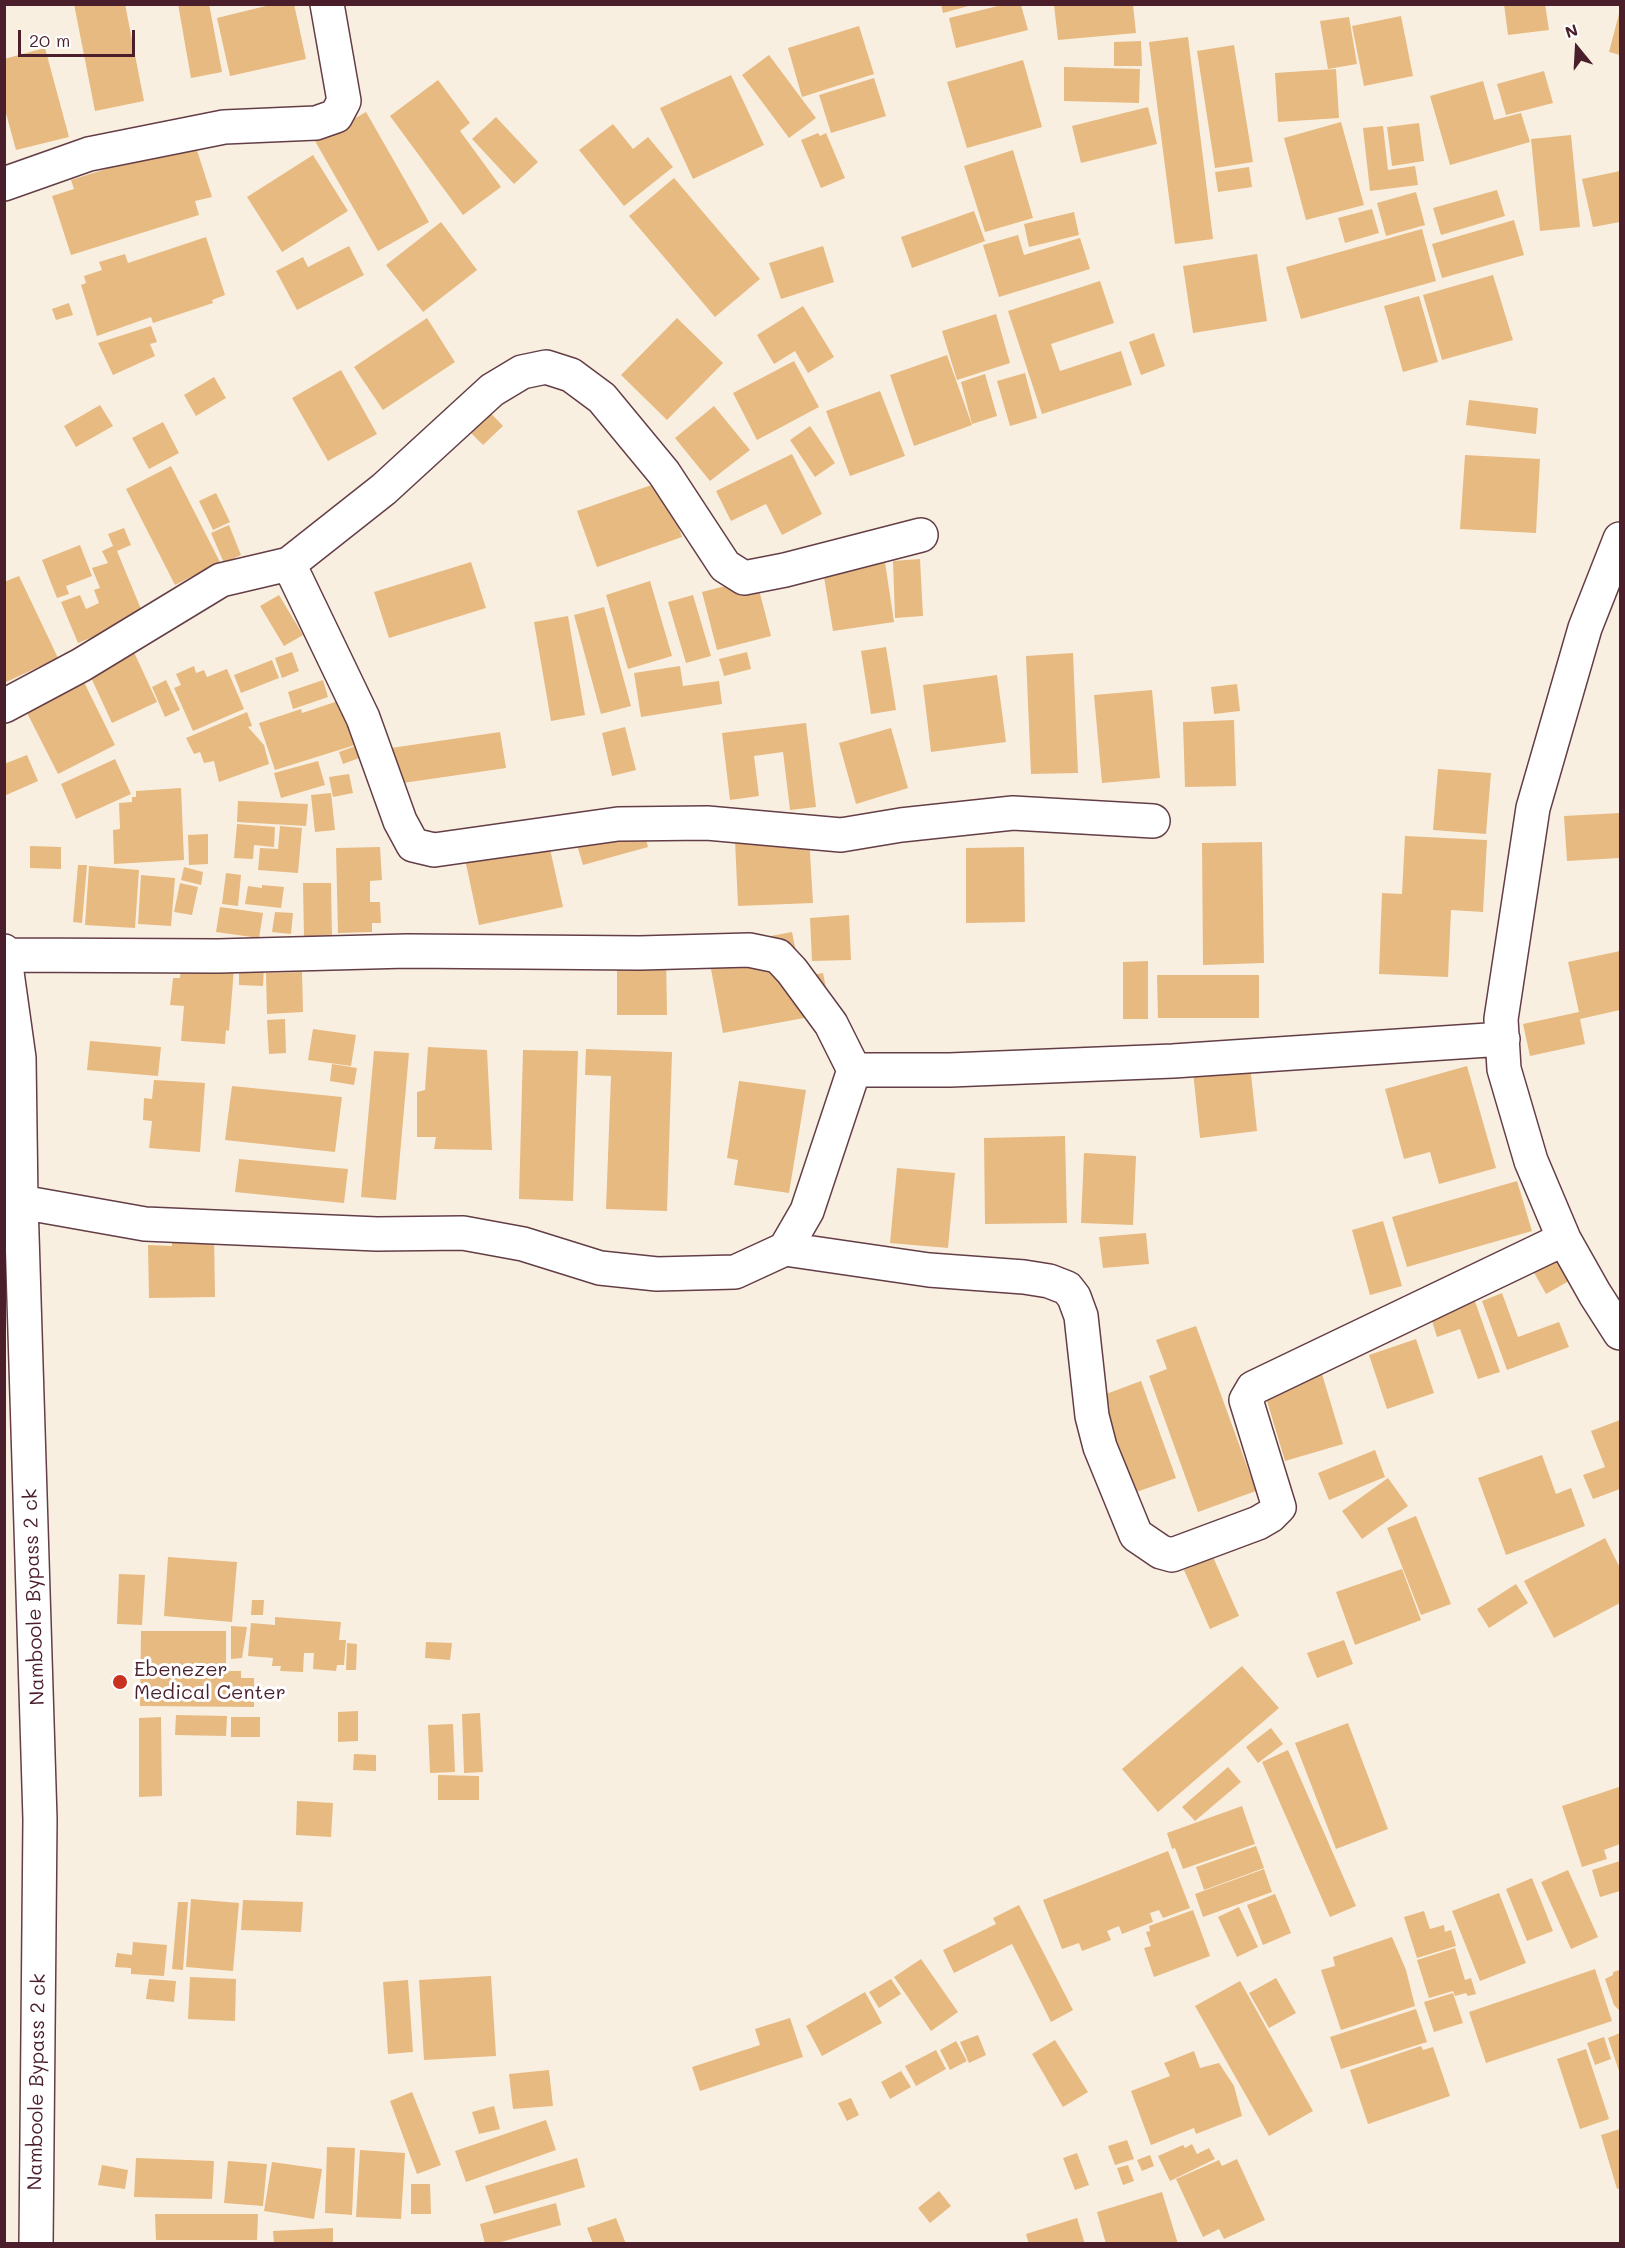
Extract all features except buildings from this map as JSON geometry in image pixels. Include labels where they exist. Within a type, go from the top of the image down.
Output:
[{"type":"street","points":[[4,184],[89,154],[224,127],[316,123],[336,116],[344,101],[327,4]]},
{"type":"street","points":[[4,706],[81,665],[221,580],[289,564],[384,489],[492,390],[522,372],[546,367],[571,375],[602,398],[664,472],[725,566],[744,578],[785,570],[921,535]]},
{"type":"street","points":[[1620,539],[1585,628],[1533,808],[1501,1019],[1504,1069],[1531,1161],[1564,1239],[1620,1333]]},
{"type":"street","points":[[289,564],[363,718],[399,820],[413,845],[434,850],[618,824],[707,823],[841,835],[901,825],[1013,813],[1153,821]]},
{"type":"street","points":[[5,953],[218,956],[407,951],[640,953],[749,950],[778,956],[792,970],[831,1024],[854,1070],[807,1211],[785,1249]]},
{"type":"street","name":"Namboole Bypass 2 ck","points":[[5,953],[19,1058],[21,1202],[40,1819],[36,2244]]},
{"type":"street","points":[[854,1070],[950,1070],[1173,1061],[1503,1039]]},
{"type":"street","points":[[21,1202],[145,1224],[365,1234],[464,1233],[523,1244],[600,1268],[657,1274],[735,1272],[785,1249],[929,1270],[1049,1281],[1066,1288],[1074,1297],[1081,1316],[1092,1416],[1100,1447],[1136,1535],[1161,1552],[1172,1555],[1258,1523],[1279,1507],[1246,1400],[1253,1388],[1564,1239]]},
{"type":"place","name":"Ebenezer Medical Center","points":[[120,1682]]}]
